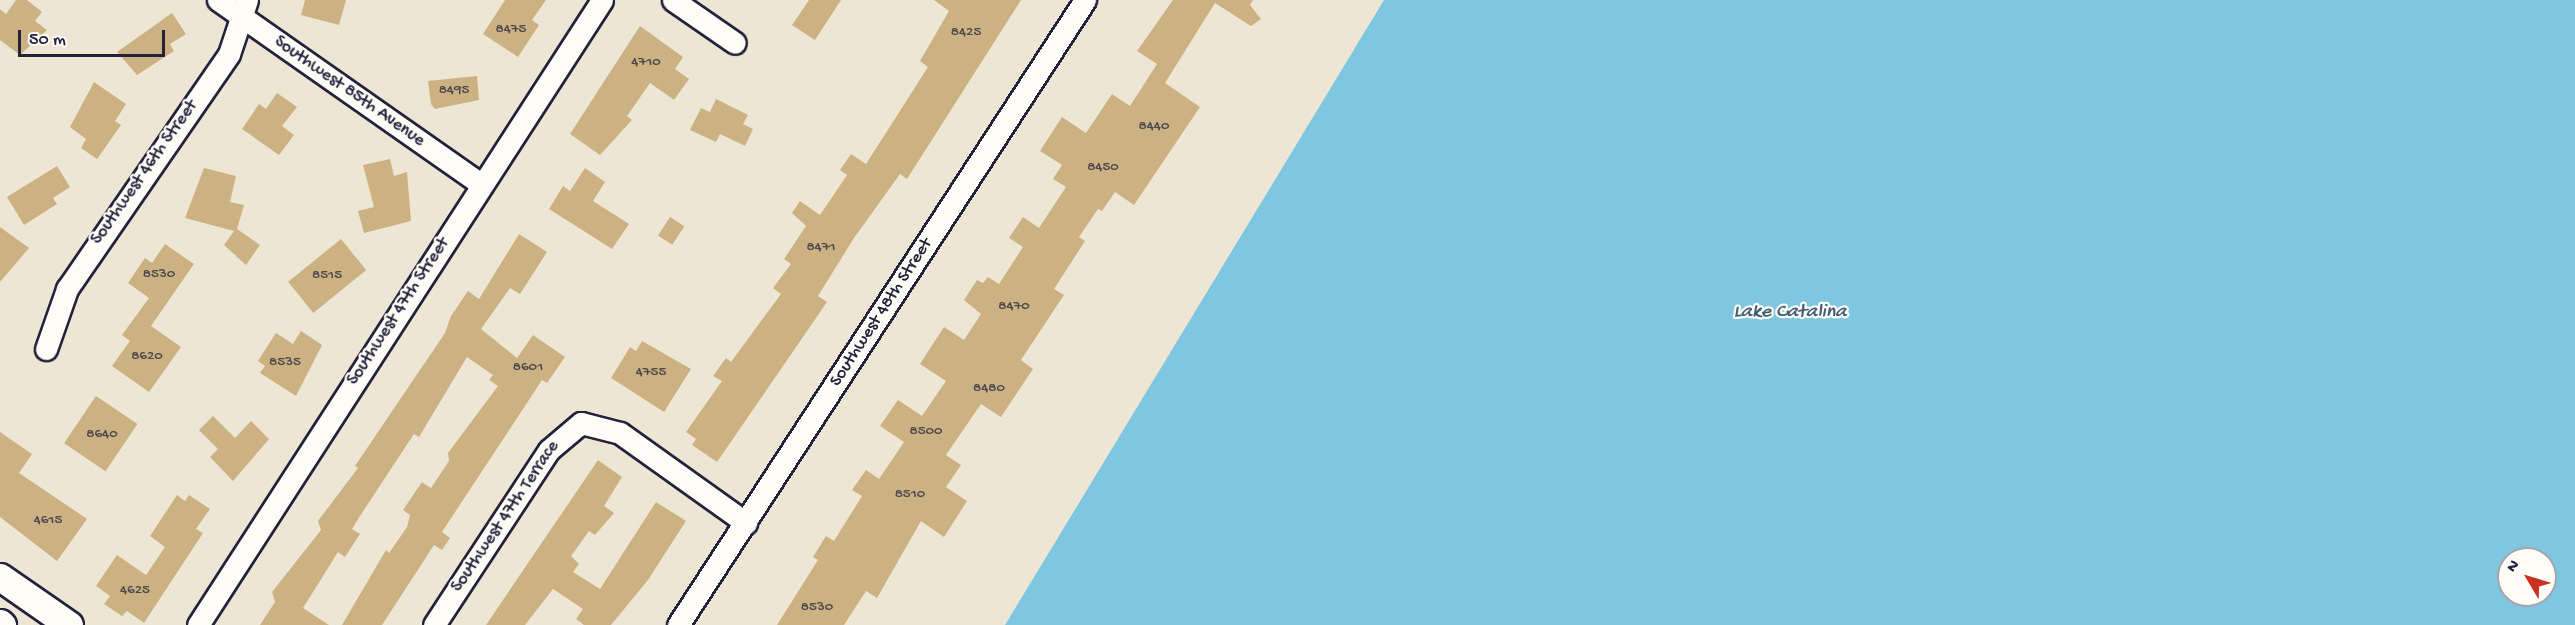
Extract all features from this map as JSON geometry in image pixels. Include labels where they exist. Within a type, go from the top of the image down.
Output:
[{"type":"main road","points":[[0,577],[69,625]]},
{"type":"street","name":"Southwest 85th Avenue","points":[[218,0],[245,9],[481,184]]},
{"type":"street","name":"Southwest 47th Street","points":[[198,625],[602,0]]},
{"type":"street","points":[[673,0],[735,43]]},
{"type":"street","name":"Southwest 48th Street","points":[[678,625],[1085,0]]},
{"type":"street","name":"Southwest 46th Street","points":[[46,348],[72,281],[229,54],[245,9]]},
{"type":"street","name":"Southwest 47th Terrace","points":[[434,625],[549,450],[568,430],[590,422],[630,439],[746,523]]},
{"type":"water","name":"Lake Catalina","points":[[1384,0],[2575,0],[2575,625],[1005,625]]},
{"type":"building","points":[[16,0],[27,0],[42,12],[35,21],[47,30],[20,55],[0,40],[0,9],[6,14]]},
{"type":"building","points":[[305,0],[346,0],[339,25],[301,15]]},
{"type":"building","points":[[505,0],[546,0],[532,20],[539,25],[518,57],[483,34]]},
{"type":"building","points":[[809,0],[841,0],[815,40],[792,25]]},
{"type":"building","points":[[934,0],[1021,0],[907,179],[900,174],[854,238],[818,296],[827,302],[717,462],[692,445],[696,439],[686,432],[722,381],[713,376],[726,358],[731,362],[781,294],[773,288],[791,264],[784,259],[806,226],[792,213],[800,201],[820,215],[847,175],[840,170],[851,154],[866,164],[928,67],[920,61],[949,11]]},
{"type":"building","points":[[1173,0],[1253,0],[1250,5],[1261,19],[1251,26],[1215,3],[1165,83],[1200,107],[1134,205],[1115,192],[1102,211],[1098,209],[1079,237],[1085,241],[1054,289],[1064,295],[1021,360],[1033,369],[1001,417],[981,404],[946,455],[961,465],[946,487],[967,501],[944,537],[921,521],[877,598],[866,591],[844,625],[777,625],[818,560],[813,557],[826,536],[834,541],[862,496],[852,490],[866,470],[879,479],[904,442],[880,426],[898,400],[922,416],[946,381],[920,364],[944,327],[964,340],[981,314],[964,300],[977,280],[983,283],[988,277],[999,284],[1023,247],[1009,238],[1023,217],[1039,228],[1066,187],[1053,179],[1062,165],[1040,151],[1062,117],[1086,133],[1112,94],[1130,106],[1157,64],[1137,51]]},
{"type":"building","points":[[172,13],[186,34],[170,44],[174,51],[137,75],[117,52]]},
{"type":"building","points":[[640,26],[683,57],[675,69],[689,79],[674,100],[650,83],[627,116],[632,120],[600,155],[570,134]]},
{"type":"building","points":[[477,76],[479,100],[435,109],[431,104],[428,81]]},
{"type":"building","points":[[94,82],[126,104],[115,121],[121,125],[97,159],[81,148],[86,139],[70,127]]},
{"type":"building","points":[[277,93],[297,107],[282,126],[294,135],[279,155],[242,129],[259,104],[266,109]]},
{"type":"building","points":[[716,99],[748,115],[743,124],[753,129],[745,146],[720,134],[716,142],[690,130],[701,108],[710,112]]},
{"type":"building","points":[[390,159],[394,176],[407,172],[411,221],[364,233],[358,211],[374,207],[363,165]]},
{"type":"building","points":[[57,166],[70,187],[53,198],[57,204],[24,225],[7,197]]},
{"type":"building","points":[[204,168],[236,176],[230,202],[244,205],[237,229],[260,245],[246,265],[224,245],[234,231],[185,218]]},
{"type":"building","points":[[585,168],[605,182],[593,201],[629,224],[612,249],[549,209],[563,186],[570,191]]},
{"type":"building","points":[[670,217],[684,226],[672,245],[658,235]]},
{"type":"building","points":[[0,227],[29,248],[0,282]]},
{"type":"building","points":[[519,234],[547,252],[520,294],[510,288],[481,329],[517,358],[533,335],[565,357],[547,383],[542,380],[442,532],[450,538],[442,550],[434,545],[382,625],[342,625],[386,550],[389,553],[407,527],[410,515],[403,510],[422,482],[431,488],[449,461],[448,453],[498,386],[489,380],[493,375],[467,357],[419,437],[414,434],[352,529],[360,534],[345,557],[338,552],[303,608],[329,625],[260,625],[275,602],[272,592],[321,530],[318,521],[358,468],[355,466],[445,333],[451,316],[468,291],[479,299]]},
{"type":"building","points":[[341,239],[366,270],[313,313],[288,282]]},
{"type":"building","points":[[165,244],[194,264],[151,326],[181,347],[149,392],[112,366],[130,341],[122,335],[149,298],[128,283],[145,258],[152,263]]},
{"type":"building","points":[[301,331],[322,345],[296,396],[260,373],[265,366],[258,361],[276,333],[293,344]]},
{"type":"building","points":[[642,341],[691,369],[664,412],[611,378],[630,347],[636,351]]},
{"type":"building","points":[[96,396],[137,424],[106,471],[64,443]]},
{"type":"building","points":[[213,416],[235,438],[251,421],[269,439],[233,481],[210,457],[218,449],[199,430]]},
{"type":"building","points":[[0,432],[32,454],[19,473],[87,519],[57,561],[0,517]]},
{"type":"building","points":[[598,460],[622,477],[604,506],[614,513],[595,535],[589,531],[571,556],[579,564],[573,572],[600,589],[656,502],[686,521],[648,580],[611,625],[584,625],[576,619],[583,609],[553,589],[525,625],[486,625]]},
{"type":"building","points":[[177,495],[185,501],[189,495],[210,509],[196,529],[203,533],[144,623],[127,611],[122,616],[104,604],[110,596],[96,586],[117,555],[146,575],[165,547],[150,536]]}]
